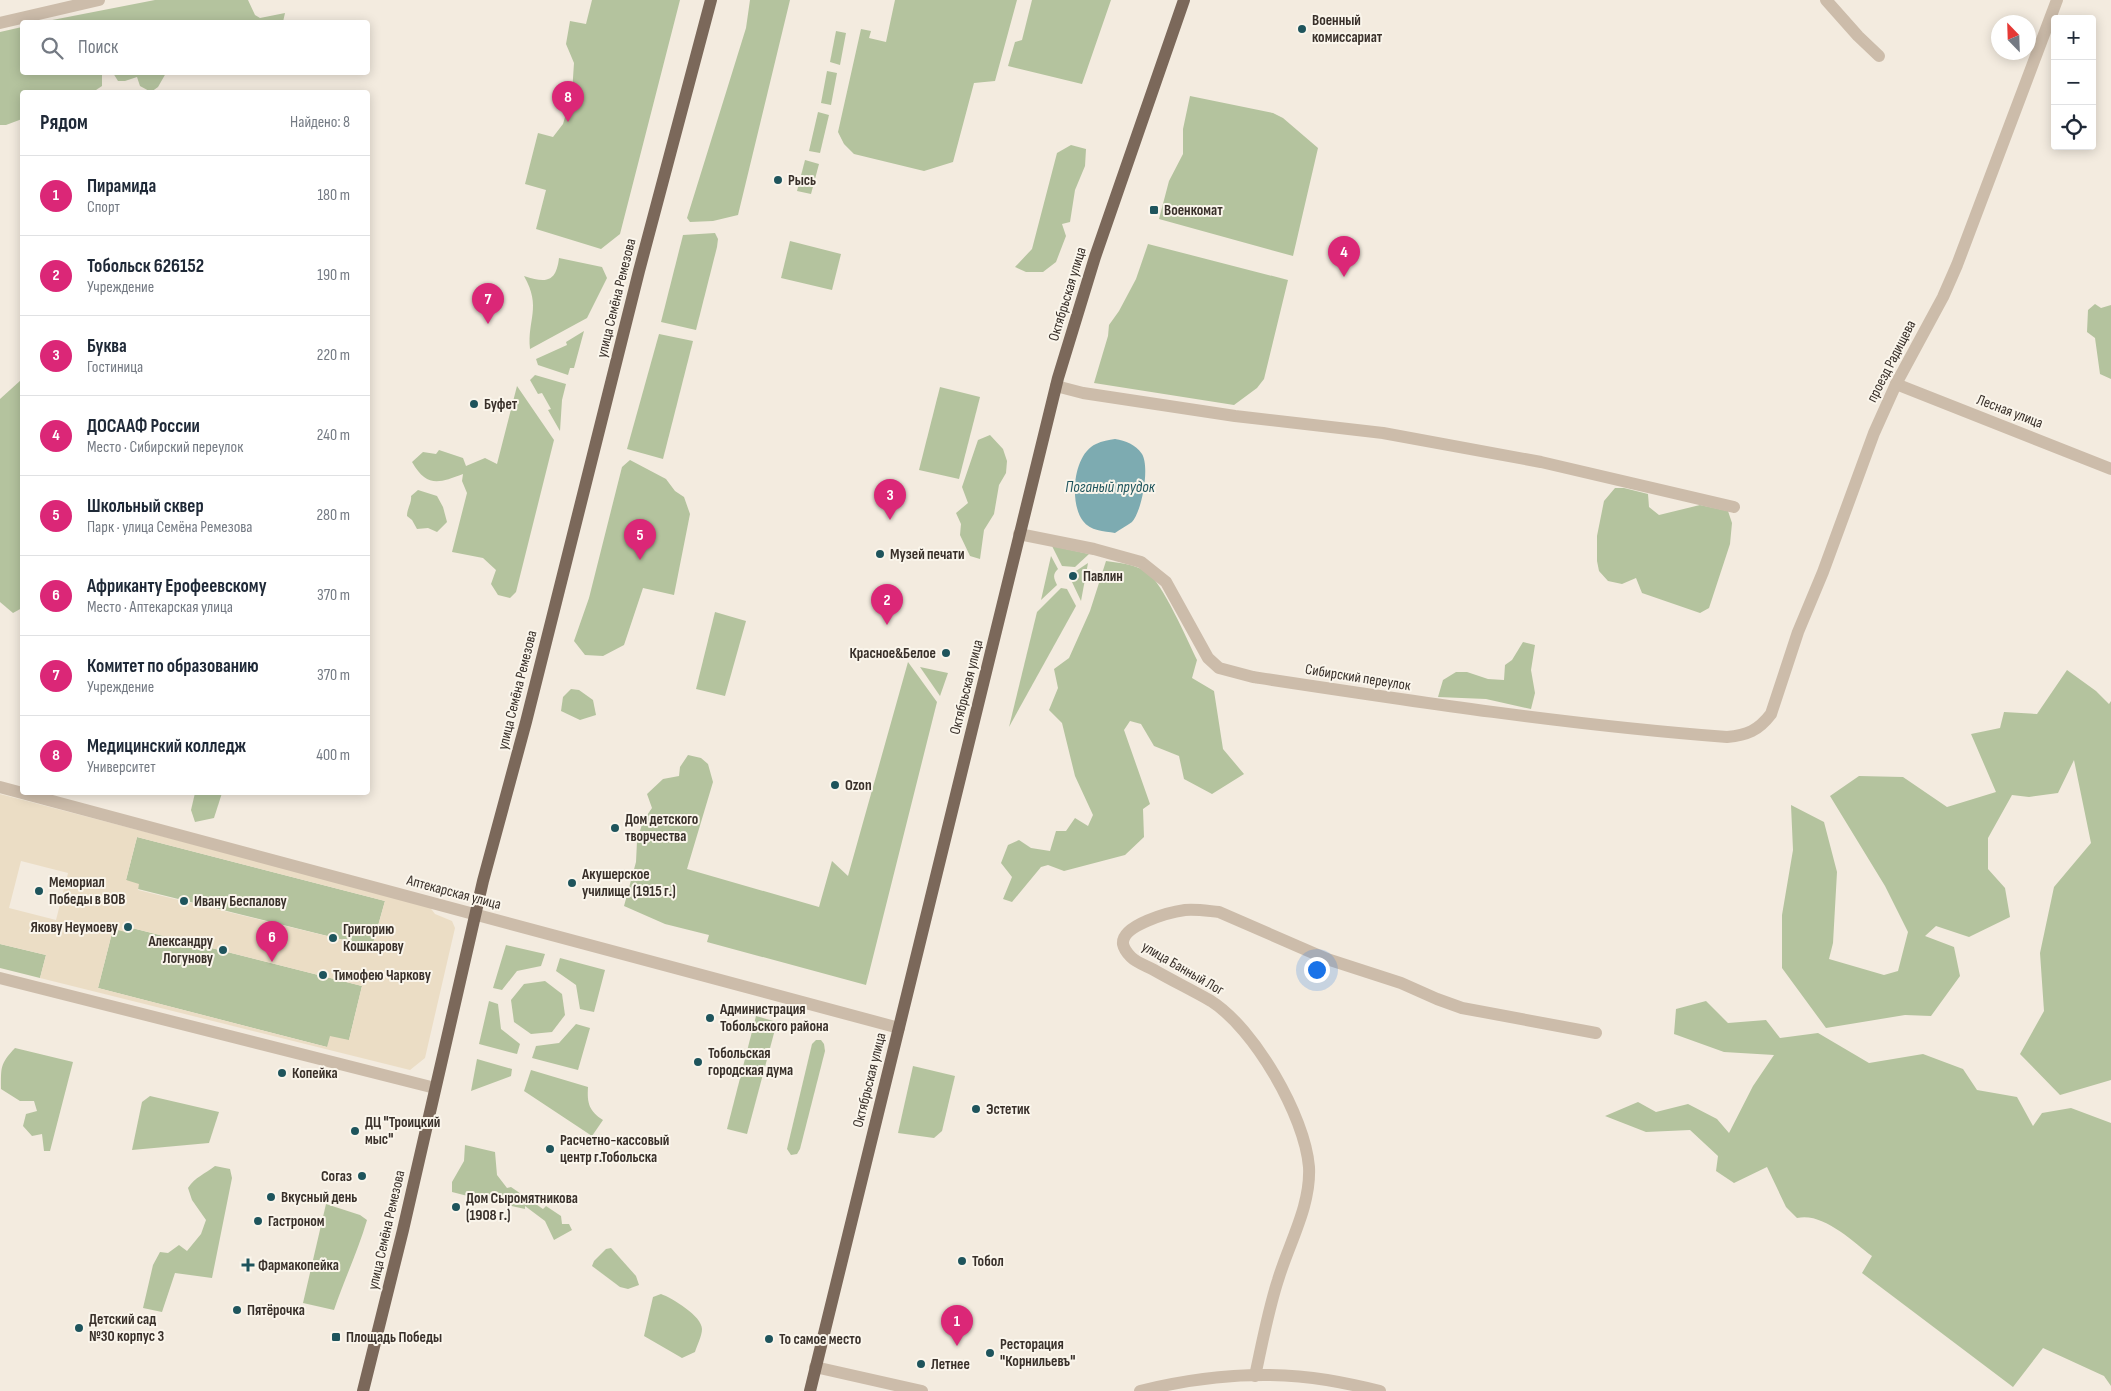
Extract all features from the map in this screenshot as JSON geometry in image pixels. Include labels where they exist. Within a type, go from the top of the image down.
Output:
[{"type":"main road","name":"улица Семёна Ремезова","points":[[363,1391],[404,1230],[475,915],[711,0]]},
{"type":"main road","name":"Октябрьская улица","points":[[810,1391],[1056,386],[1095,257],[1184,0]]},
{"type":"street","points":[[0,23],[98,0]]},
{"type":"street","points":[[1826,0],[1858,36],[1879,56]]},
{"type":"street","name":"проезд Радищева","points":[[1751,733],[1762,726],[1771,714],[1798,632],[1823,572],[1874,432],[1896,384],[1943,297],[1957,265],[2058,0]]},
{"type":"street","name":"Лесная улица","points":[[1896,384],[2111,469]]},
{"type":"street","points":[[1056,386],[1102,396],[1243,417],[1392,435],[1541,462],[1734,507]]},
{"type":"street","name":"Сибирский переулок","points":[[1019,534],[1109,553],[1141,562],[1166,582],[1208,658],[1220,668],[1232,672],[1253,677],[1562,722],[1727,737],[1751,733]]},
{"type":"street","name":"Аптекарская улица","points":[[0,787],[20,792]]},
{"type":"street","name":"Аптекарская улица","points":[[30,795],[899,1028]]},
{"type":"street","name":"улица Банный Лог","points":[[1255,1376],[1277,1281],[1307,1191],[1309,1166],[1302,1136],[1297,1120],[1275,1078],[1255,1046],[1235,1020],[1212,1002],[1132,958],[1123,945],[1124,937],[1131,929],[1168,913],[1204,910],[1219,912],[1327,959],[1401,983],[1462,1008],[1596,1033]]},
{"type":"street","points":[[0,978],[435,1088]]},
{"type":"street","points":[[815,1366],[922,1391]]},
{"type":"street","points":[[1140,1391],[1201,1378],[1291,1376],[1327,1380],[1380,1391]]},
{"type":"green space","points":[[155,0],[248,0],[255,15],[260,18],[285,13],[283,20],[52,20]]},
{"type":"green space","points":[[592,0],[680,0],[620,234],[601,249],[536,229],[546,190],[525,184],[538,133],[553,137],[563,124],[572,93],[574,63],[566,44],[570,21],[586,24]]},
{"type":"green space","points":[[750,0],[790,0],[738,215],[713,221],[690,222],[687,218],[746,28]]},
{"type":"green space","points":[[895,0],[1017,0],[995,81],[974,83],[953,162],[924,171],[854,154],[844,144],[838,132],[861,29],[871,31],[869,38],[886,42]]},
{"type":"green space","points":[[1032,0],[1111,0],[1082,84],[1008,66],[1015,42],[1022,40]]},
{"type":"green space","points":[[20,27],[20,75],[102,75],[102,86],[96,90],[20,90],[20,120],[6,125],[0,125],[0,32]]},
{"type":"green space","points":[[836,31],[846,33],[840,65],[830,62]]},
{"type":"green space","points":[[827,71],[837,73],[831,105],[821,103]]},
{"type":"green space","points":[[114,75],[165,75],[158,87],[154,90],[147,90],[140,86],[137,77],[118,81]]},
{"type":"green space","points":[[1190,96],[1273,113],[1283,118],[1318,148],[1293,256],[1159,219],[1169,181],[1183,154],[1183,129]]},
{"type":"green space","points":[[818,112],[829,115],[820,153],[809,151]]},
{"type":"green space","points":[[1071,145],[1086,149],[1085,166],[1075,190],[1070,222],[1062,224],[1066,236],[1056,262],[1043,272],[1026,272],[1015,267],[1032,249],[1057,153]]},
{"type":"green space","points":[[805,160],[819,164],[811,194],[797,191]]},
{"type":"green space","points":[[715,233],[718,239],[717,247],[696,330],[661,322],[683,235]]},
{"type":"green space","points":[[790,241],[841,254],[832,290],[781,278]]},
{"type":"green space","points":[[1148,244],[1288,280],[1264,379],[1257,388],[1234,405],[1094,383],[1108,336],[1109,325],[1119,311],[1136,279]]},
{"type":"green space","points":[[559,258],[602,267],[607,278],[587,318],[530,349],[533,305],[529,287],[524,276],[538,280],[549,279],[558,266]]},
{"type":"green space","points":[[2095,304],[2101,308],[2111,305],[2111,379],[2100,374],[2095,338],[2087,332],[2088,310]]},
{"type":"green space","points":[[584,331],[574,368],[570,368],[568,375],[538,365],[536,359],[567,345],[566,342]]},
{"type":"green space","points":[[659,334],[693,341],[663,459],[627,449]]},
{"type":"green space","points":[[535,375],[566,384],[562,400],[560,431],[548,410],[551,409],[542,393],[538,394],[530,380]]},
{"type":"green space","points":[[20,381],[20,609],[13,613],[0,602],[0,399]]},
{"type":"green space","points":[[517,386],[554,440],[516,592],[510,598],[498,595],[491,584],[496,570],[483,558],[452,552],[467,493],[462,481],[463,474],[447,480],[428,480],[412,462],[423,452],[436,454],[439,450],[463,458],[466,466],[485,458],[497,464]]},
{"type":"green space","points":[[940,387],[980,397],[959,479],[919,470]]},
{"type":"green space","points":[[990,435],[1003,449],[1007,461],[1006,473],[999,485],[994,514],[984,530],[980,559],[970,556],[960,535],[961,524],[956,513],[968,503],[962,487],[978,440]]},
{"type":"green space","points":[[630,460],[666,479],[675,491],[684,497],[690,514],[674,595],[643,588],[624,645],[603,656],[585,655],[574,641],[589,598],[622,467]]},
{"type":"green space","points":[[1615,488],[1624,488],[1648,494],[1649,507],[1659,515],[1700,505],[1728,511],[1732,523],[1730,544],[1709,608],[1700,613],[1642,593],[1636,578],[1622,584],[1608,581],[1599,571],[1597,536],[1604,501]]},
{"type":"green space","points":[[418,490],[437,496],[443,507],[447,522],[437,532],[428,528],[417,529],[412,520],[407,516],[411,496]]},
{"type":"green space","points":[[1052,546],[1089,554],[1075,567],[1062,566]]},
{"type":"green space","points":[[1051,556],[1058,569],[1054,577],[1057,585],[1041,600]]},
{"type":"green space","points":[[1106,561],[1127,564],[1142,569],[1160,587],[1197,660],[1192,678],[1214,691],[1223,749],[1244,774],[1212,794],[1184,779],[1179,756],[1154,746],[1141,724],[1130,721],[1124,730],[1150,804],[1143,809],[1144,837],[1125,855],[1064,871],[1048,865],[1041,867],[1012,902],[1003,899],[1012,877],[1001,863],[1008,845],[1019,840],[1031,848],[1050,851],[1056,831],[1066,831],[1075,818],[1088,826],[1093,815],[1075,776],[1062,723],[1049,710],[1058,688],[1054,669],[1069,658],[1090,611]]},
{"type":"green space","points":[[1088,563],[1081,601],[1072,582],[1077,577],[1076,571]]},
{"type":"green space","points":[[1061,588],[1067,589],[1076,606],[1009,727],[1037,612]]},
{"type":"green space","points":[[715,612],[746,621],[725,696],[696,689]]},
{"type":"green space","points":[[1523,642],[1535,645],[1531,670],[1535,693],[1531,709],[1486,699],[1438,697],[1443,680],[1456,672],[1467,672],[1488,679],[1504,680],[1505,665],[1512,660]]},
{"type":"green space","points":[[908,662],[937,702],[866,985],[707,942],[709,935],[665,924],[624,906],[636,862],[637,841],[643,821],[652,808],[647,794],[663,779],[679,776],[680,767],[688,755],[701,758],[708,764],[713,782],[687,869],[819,907],[832,861],[848,876]]},
{"type":"green space","points":[[920,667],[948,673],[940,696]]},
{"type":"green space","points":[[2067,670],[2096,691],[2109,704],[2111,701],[2111,1080],[2060,1095],[2020,1054],[2044,1011],[2040,953],[2054,887],[2091,843],[2074,760],[2058,793],[2029,797],[2012,795],[1988,838],[1988,869],[2005,888],[2010,917],[1969,937],[1936,926],[1925,936],[1954,947],[1960,976],[1931,1016],[1905,1015],[1826,1028],[1782,968],[1782,915],[1793,850],[1791,805],[1824,822],[1837,872],[1833,943],[1829,959],[1884,975],[1898,971],[1908,932],[1885,886],[1830,796],[1859,776],[1903,777],[1947,807],[1996,792],[1971,734],[2000,728],[2004,712],[2037,714]]},
{"type":"green space","points":[[571,689],[579,690],[593,700],[596,715],[580,720],[561,711],[563,697]]},
{"type":"green space","points":[[195,795],[221,795],[214,818],[195,822],[191,810]]},
{"type":"green space","points":[[137,837],[385,901],[372,947],[138,889],[126,880]]},
{"type":"green space","points":[[128,927],[362,986],[349,1040],[327,1047],[98,988],[113,929]]},
{"type":"green space","points":[[0,944],[46,955],[40,978],[0,968]]},
{"type":"green space","points":[[506,945],[545,954],[541,966],[517,971],[502,990],[493,988]]},
{"type":"green space","points":[[560,958],[605,970],[594,1012],[580,1009],[576,985],[556,971]]},
{"type":"green space","points":[[545,981],[562,994],[565,1015],[552,1032],[531,1034],[514,1022],[511,1000],[524,984]]},
{"type":"green space","points":[[489,1001],[498,1004],[501,1029],[520,1044],[517,1054],[479,1044]]},
{"type":"green space","points":[[1706,1001],[1728,1023],[1766,1020],[1780,1038],[1818,1033],[1869,1063],[1923,1054],[1963,1069],[1977,1090],[2017,1097],[2033,1126],[2042,1113],[2071,1108],[2111,1123],[2111,1386],[2104,1376],[2043,1348],[2013,1387],[1862,1273],[1872,1256],[1856,1243],[1827,1223],[1807,1217],[1797,1218],[1786,1207],[1767,1167],[1734,1183],[1716,1171],[1718,1156],[1690,1130],[1646,1132],[1605,1116],[1638,1102],[1656,1112],[1688,1104],[1717,1119],[1729,1133],[1753,1086],[1774,1055],[1724,1052],[1674,1034],[1676,1009]]},
{"type":"green space","points":[[756,1016],[777,1022],[747,1134],[727,1129]]},
{"type":"green space","points":[[576,1024],[590,1028],[578,1070],[532,1058],[536,1046],[559,1043]]},
{"type":"green space","points":[[816,1040],[821,1040],[825,1051],[800,1149],[797,1154],[791,1155],[787,1149],[812,1044]]},
{"type":"green space","points":[[15,1048],[73,1062],[50,1151],[44,1151],[42,1134],[32,1136],[23,1126],[26,1114],[37,1111],[34,1101],[20,1101],[1,1089],[2,1066]]},
{"type":"green space","points":[[477,1059],[512,1069],[511,1076],[471,1091]]},
{"type":"green space","points":[[913,1066],[955,1076],[942,1131],[934,1138],[898,1133]]},
{"type":"green space","points":[[531,1070],[588,1087],[590,1106],[603,1120],[592,1136],[524,1091]]},
{"type":"green space","points":[[150,1096],[219,1112],[209,1143],[132,1150],[142,1102]]},
{"type":"green space","points":[[465,1145],[495,1152],[497,1175],[507,1188],[511,1187],[543,1209],[546,1206],[561,1216],[562,1224],[569,1224],[572,1230],[554,1240],[545,1221],[525,1206],[525,1209],[503,1205],[452,1192],[452,1182],[464,1161]]},
{"type":"green space","points":[[215,1166],[230,1169],[232,1178],[212,1278],[175,1273],[162,1312],[143,1308],[153,1265],[160,1252],[168,1253],[179,1245],[187,1251],[201,1234],[206,1220],[192,1200],[188,1188],[197,1178]]},
{"type":"green space","points":[[326,1204],[360,1215],[367,1220],[334,1310],[303,1303]]},
{"type":"green space","points":[[611,1248],[636,1276],[639,1285],[628,1289],[620,1287],[592,1266],[594,1261],[606,1249]]},
{"type":"green space","points":[[661,1294],[686,1308],[701,1324],[702,1332],[695,1352],[682,1358],[644,1336],[653,1297]]},
{"type":"shaded area","points":[[0,794],[429,906],[435,914],[452,921],[455,928],[425,1058],[410,1070],[40,978],[46,955],[0,944]],"holes":[[[137,837],[385,901],[372,947],[138,890],[139,884],[126,880]],[[21,861],[68,873],[56,920],[9,908]],[[128,927],[362,986],[349,1040],[330,1036],[327,1047],[98,988],[113,929],[126,932]]]},
{"type":"water","name":"Поганый прудок","points":[[1115,439],[1133,445],[1142,454],[1145,478],[1142,499],[1136,516],[1132,522],[1115,533],[1089,527],[1083,521],[1076,503],[1075,491],[1078,468],[1088,449],[1098,443]]},
{"type":"place","name":"Военный комиссариат","points":[[1302,29]]},
{"type":"place","name":"Медицинский колледж","points":[[568,122]]},
{"type":"place","name":"Рысь","points":[[778,180]]},
{"type":"place","name":"Военкомат","points":[[1154,210]]},
{"type":"place","name":"ДОСААФ России","points":[[1344,277]]},
{"type":"place","name":"Комитет по образованию","points":[[488,324]]},
{"type":"place","name":"Буфет","points":[[474,404]]},
{"type":"place","name":"Буква","points":[[890,520]]},
{"type":"place","name":"Музей печати","points":[[880,554]]},
{"type":"place","name":"Школьный сквер","points":[[640,560]]},
{"type":"place","name":"Павлин","points":[[1073,576]]},
{"type":"place","name":"Тобольск 626152","points":[[887,625]]},
{"type":"place","name":"Красное&Белое","points":[[946,653]]},
{"type":"place","name":"Ozon","points":[[835,785]]},
{"type":"place","name":"Дом детского творчества","points":[[615,828]]},
{"type":"place","name":"Акушерское училище (1915 г.)","points":[[572,883]]},
{"type":"place","name":"Мемориал Победы в ВОВ","points":[[39,891]]},
{"type":"place","name":"Ивану Беспалову","points":[[184,901]]},
{"type":"place","name":"Якову Неумоеву","points":[[128,927]]},
{"type":"place","name":"Григорию Кошкарову","points":[[333,938]]},
{"type":"place","name":"Александру Логунову","points":[[223,950]]},
{"type":"place","name":"Африканту Ерофеевскому","points":[[272,962]]},
{"type":"place","name":"Тимофею Чаркову","points":[[323,975]]},
{"type":"place","name":"Администрация Тобольского района","points":[[710,1018]]},
{"type":"place","name":"Тобольская городская дума","points":[[698,1062]]},
{"type":"place","name":"Копейка","points":[[282,1073]]},
{"type":"place","name":"Эстетик","points":[[976,1109]]},
{"type":"place","name":"ДЦ \"Троицкий мыс\"","points":[[355,1131]]},
{"type":"place","name":"Расчетно-кассовый центр г.Тобольска","points":[[550,1149]]},
{"type":"place","name":"Согаз","points":[[362,1176]]},
{"type":"place","name":"Вкусный день","points":[[271,1197]]},
{"type":"place","name":"Дом Сыромятникова (1908 г.)","points":[[456,1207]]},
{"type":"place","name":"Гастроном","points":[[258,1221]]},
{"type":"place","name":"Тобол","points":[[962,1261]]},
{"type":"place","name":"Фармакопейка","points":[[248,1265]]},
{"type":"place","name":"Пятёрочка","points":[[237,1310]]},
{"type":"place","name":"Детский сад №30 корпус 3","points":[[79,1328]]},
{"type":"place","name":"Площадь Победы","points":[[336,1337]]},
{"type":"place","name":"То самое место","points":[[769,1339]]},
{"type":"place","name":"Пирамида","points":[[957,1346]]},
{"type":"place","name":"Ресторация \"Корнильевъ\"","points":[[990,1353]]},
{"type":"place","name":"Летнее","points":[[921,1364]]}]
